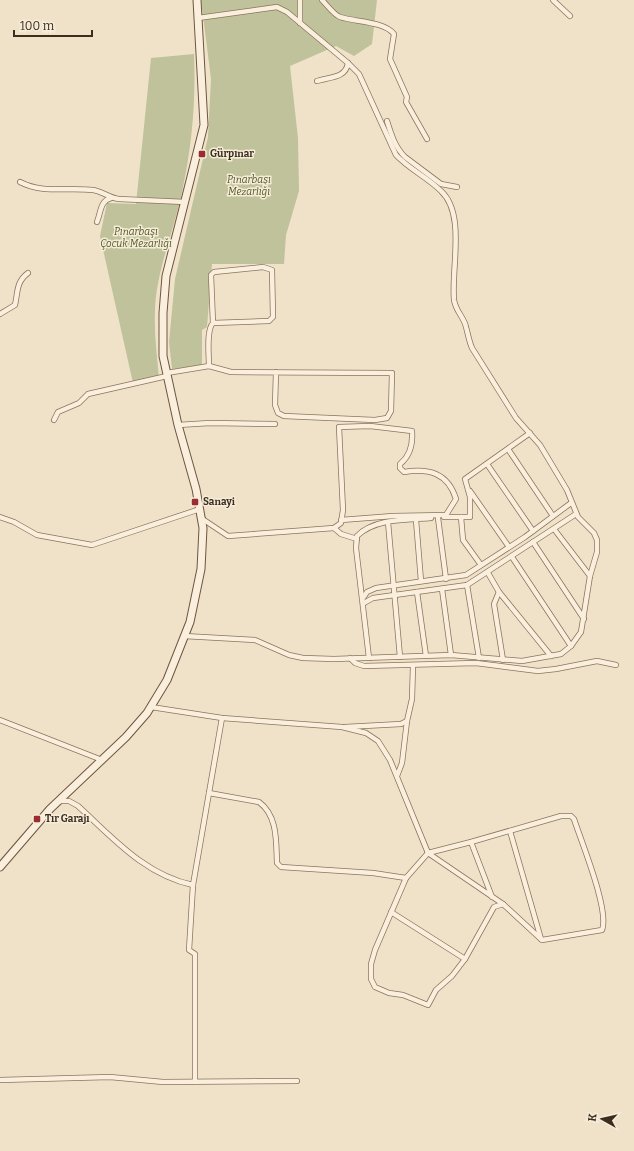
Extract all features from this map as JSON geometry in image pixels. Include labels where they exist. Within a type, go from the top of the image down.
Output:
[{"type":"main road","points":[[0,867],[59,801],[126,737],[151,707],[167,680],[190,622],[201,569],[203,528],[200,509],[178,425],[167,374],[163,349],[163,314],[166,276],[204,125],[197,0]]},
{"type":"street","points":[[300,0],[300,23]]},
{"type":"street","points":[[322,0],[339,17],[354,19],[390,28],[394,34],[390,59],[407,97],[406,102],[427,138]]},
{"type":"street","points":[[553,0],[570,16]]},
{"type":"street","points":[[184,636],[255,640],[289,655],[303,658],[369,658],[451,655],[522,661],[561,654],[571,646],[581,632],[590,576],[597,552],[597,540],[594,533],[576,514],[571,503],[568,490],[533,436],[516,418],[468,340],[466,327],[456,308],[453,290],[455,218],[450,202],[440,190],[402,162],[396,155],[358,74],[348,62],[287,12],[277,7],[198,18]]},
{"type":"street","points":[[317,80],[344,74],[347,70],[348,62]]},
{"type":"street","points":[[387,121],[399,152],[441,184],[457,187]]},
{"type":"street","points":[[20,182],[37,189],[94,190],[111,198]]},
{"type":"street","points":[[97,222],[102,203],[111,198],[185,202]]},
{"type":"street","points":[[209,366],[209,341],[211,325],[213,323],[211,275],[214,272],[263,267],[272,270],[273,317],[269,321],[213,323]]},
{"type":"street","points":[[0,314],[15,305],[18,284],[21,278],[28,273]]},
{"type":"street","points":[[54,420],[58,412],[78,403],[88,394],[167,374],[176,370],[209,366],[231,372],[276,372],[392,372],[391,411],[387,418],[375,420],[284,416],[278,413],[276,405],[276,372]]},
{"type":"street","points":[[178,425],[210,423],[275,424]]},
{"type":"street","points":[[201,518],[228,536],[334,528],[341,523],[341,520],[343,510],[339,427],[370,426],[412,431],[413,440],[407,458],[400,464],[400,468],[404,472],[415,470],[433,472],[445,478],[452,488],[456,499],[446,515],[393,516],[341,520]]},
{"type":"street","points":[[369,658],[356,548],[357,536],[362,531],[388,522],[461,516],[470,517],[466,479],[530,433]]},
{"type":"street","points":[[508,449],[554,516]]},
{"type":"street","points":[[487,464],[533,531]]},
{"type":"street","points":[[468,488],[509,547]]},
{"type":"street","points":[[363,600],[367,592],[376,588],[466,575],[533,531],[571,503]]},
{"type":"street","points":[[0,517],[14,522],[37,535],[92,545],[200,509]]},
{"type":"street","points":[[363,600],[467,586],[576,514]]},
{"type":"street","points":[[461,516],[464,540],[481,566]]},
{"type":"street","points":[[438,518],[446,579]]},
{"type":"street","points":[[416,520],[421,581]]},
{"type":"street","points":[[388,522],[400,656]]},
{"type":"street","points":[[334,528],[341,534],[357,539]]},
{"type":"street","points":[[554,528],[590,576]]},
{"type":"street","points":[[533,542],[584,619]]},
{"type":"street","points":[[512,557],[571,646]]},
{"type":"street","points":[[488,573],[499,592],[551,656]]},
{"type":"street","points":[[467,586],[479,658]]},
{"type":"street","points":[[442,589],[451,655]]},
{"type":"street","points":[[417,592],[426,656]]},
{"type":"street","points":[[499,592],[494,604],[503,660]]},
{"type":"street","points":[[350,658],[355,663],[364,666],[413,666],[476,663],[538,671],[597,661],[616,665]]},
{"type":"street","points":[[397,776],[402,763],[407,721],[412,699],[413,666]]},
{"type":"street","points":[[151,707],[222,718],[342,727],[401,724],[407,721]]},
{"type":"street","points":[[195,1082],[194,954],[189,950],[193,885],[222,718]]},
{"type":"street","points":[[0,720],[102,760]]},
{"type":"street","points":[[342,727],[366,733],[378,741],[390,760],[428,853],[503,904],[542,940]]},
{"type":"street","points":[[209,793],[259,802],[264,806],[273,820],[276,834],[277,863],[281,867],[373,873],[406,878]]},
{"type":"street","points":[[59,801],[69,801],[78,806],[130,854],[148,868],[175,881],[193,885]]},
{"type":"street","points":[[503,904],[494,907],[466,959],[452,976],[436,990],[428,1005],[403,995],[389,994],[375,987],[370,979],[371,964],[375,950],[406,878],[428,853],[561,816],[571,816],[574,819],[601,900],[604,925],[602,930],[542,940]]},
{"type":"street","points":[[510,831],[542,940]]},
{"type":"street","points":[[471,842],[492,897]]},
{"type":"street","points":[[391,912],[466,959]]},
{"type":"street","points":[[0,1080],[110,1077],[163,1082],[297,1081]]},
{"type":"green space","name":"Pınarbaşı Mezarlığı","points":[[201,0],[377,0],[372,44],[354,56],[336,46],[290,66],[298,138],[299,191],[286,235],[284,264],[212,264],[207,327],[202,330],[202,365],[172,369],[169,342],[175,279],[208,137],[211,79]]},
{"type":"green space","name":"Pınarbaşı Çocuk Mezarlığı","points":[[194,54],[194,106],[188,158],[179,207],[162,266],[156,296],[155,328],[159,378],[133,383],[100,236],[107,203],[136,204],[151,58]]},
{"type":"place","name":"Gürpınar","points":[[202,154]]},
{"type":"place","name":"Sanayi","points":[[195,502]]},
{"type":"place","name":"Tır Garajı","points":[[37,819]]}]
